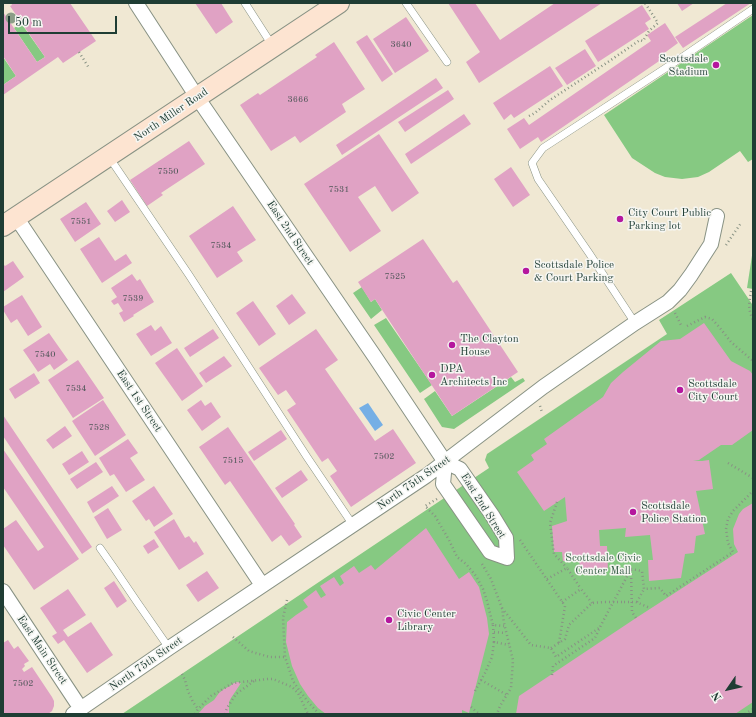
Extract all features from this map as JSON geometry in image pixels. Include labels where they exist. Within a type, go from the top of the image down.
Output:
[{"type":"street","name":"East 2nd Street","points":[[136,3],[197,97],[445,462],[460,469],[492,516],[506,538],[507,558],[490,552],[443,484],[445,462]]},
{"type":"street","name":"North Miller Road","points":[[10,221],[109,157],[339,3]]},
{"type":"street","name":"North 75th Street","points":[[77,711],[426,476],[543,387],[668,302],[680,290],[711,244],[717,216]]},
{"type":"street","name":"East 1st Street","points":[[10,221],[262,585]]},
{"type":"street","name":"East Main Street","points":[[3,591],[77,711]]},
{"type":"lane","points":[[245,3],[274,47]]},
{"type":"lane","points":[[406,3],[447,62]]},
{"type":"lane","points":[[635,323],[589,253],[538,180],[532,163],[543,148],[753,9]]},
{"type":"lane","points":[[109,157],[193,281],[303,451],[353,525]]},
{"type":"lane","points":[[100,548],[169,648]]},
{"type":"path","points":[[529,116],[535,113],[550,100],[640,40],[643,41],[649,30],[658,23],[645,3]]},
{"type":"path","points":[[79,52],[89,68]]},
{"type":"path","points":[[751,291],[749,305],[753,321]]},
{"type":"path","points":[[674,312],[682,327]]},
{"type":"path","points":[[687,326],[705,317],[712,319],[731,342],[753,361]]},
{"type":"path","points":[[728,463],[753,478]]},
{"type":"path","points":[[644,589],[660,588],[666,596],[732,552],[728,543],[726,529],[728,519],[733,511],[753,491]]},
{"type":"path","points":[[441,505],[437,499],[425,506],[435,516],[449,540],[456,556],[466,564],[476,576],[487,600],[493,625],[494,642],[492,656],[475,691]]},
{"type":"path","points":[[558,502],[550,523],[554,554],[567,568],[592,603]]},
{"type":"path","points":[[520,539],[565,606],[559,643]]},
{"type":"path","points":[[547,579],[567,568]]},
{"type":"path","points":[[631,569],[642,571],[644,589],[637,602]]},
{"type":"path","points":[[631,569],[632,612],[636,618]]},
{"type":"path","points":[[552,675],[553,666],[595,638],[631,569]]},
{"type":"path","points":[[562,602],[581,589]]},
{"type":"path","points":[[287,600],[283,618],[284,657],[293,681],[319,714]]},
{"type":"path","points":[[497,714],[511,688],[513,660],[504,626],[502,608],[531,645],[550,648],[565,639],[569,625],[592,603],[637,602],[650,608]]},
{"type":"path","points":[[493,625],[504,626]]},
{"type":"path","points":[[550,648],[556,657],[600,628]]},
{"type":"path","points":[[494,632],[506,633]]},
{"type":"path","points":[[232,637],[249,651],[270,657],[284,657]]},
{"type":"path","points":[[494,642],[509,644]]},
{"type":"path","points":[[182,674],[192,702],[198,709]]},
{"type":"path","points":[[195,714],[211,696],[233,683],[273,679],[292,687],[298,693],[308,714]]},
{"type":"path","points":[[225,714],[236,694],[255,680]]},
{"type":"path","points":[[481,680],[507,695]]},
{"type":"path","points":[[471,707],[479,714]]},
{"type":"path","points":[[745,714],[753,709]]},
{"type":"green space","name":"Scottsdale Stadium","points":[[753,15],[753,159],[748,162],[740,151],[709,172],[698,177],[682,179],[665,177],[655,173],[632,158],[604,115]]},
{"type":"green space","points":[[21,23],[45,57],[37,62],[14,28]]},
{"type":"green space","points":[[3,57],[16,76],[3,85]]},
{"type":"green space","points":[[753,249],[753,289],[747,288]]},
{"type":"green space","name":"Scottsdale Civic Center Mall","points":[[731,273],[752,304],[753,296],[753,714],[122,714],[489,468],[485,460],[487,454],[667,334],[659,320]]},
{"type":"green space","points":[[362,287],[371,302],[375,299],[382,310],[371,319],[353,293]]},
{"type":"green space","points":[[386,318],[432,385],[420,393],[374,325]]},
{"type":"green space","points":[[511,377],[515,382],[523,378],[525,381],[454,429],[442,427],[424,399],[435,391],[452,416]]},
{"type":"water","points":[[368,403],[383,425],[375,431],[359,408]]},
{"type":"building","points":[[11,3],[70,3],[96,41],[63,63],[58,57],[3,95],[3,85],[16,76],[3,56],[3,12],[37,62],[45,57],[10,6],[12,5]]},
{"type":"building","points":[[195,3],[221,3],[233,22],[216,34]]},
{"type":"building","points":[[448,3],[475,3],[500,40],[555,3],[602,3],[479,83],[466,62],[480,52]]},
{"type":"building","points":[[677,3],[694,3],[682,11]]},
{"type":"building","points":[[727,3],[751,3],[683,48],[675,37]]},
{"type":"building","points":[[642,5],[651,19],[645,23],[649,29],[598,62],[585,41]]},
{"type":"building","points":[[406,17],[429,51],[395,73],[373,39]]},
{"type":"building","points":[[665,23],[678,43],[663,54],[665,57],[541,142],[538,137],[520,149],[507,129],[524,118],[529,125],[651,41],[647,35]]},
{"type":"building","points":[[367,35],[393,74],[382,82],[356,42]]},
{"type":"building","points":[[334,42],[365,89],[342,104],[346,112],[300,143],[295,136],[271,151],[240,105],[258,93],[260,95],[317,57],[315,55]]},
{"type":"building","points":[[585,49],[596,66],[567,85],[555,68]]},
{"type":"building","points":[[550,66],[563,86],[514,118],[511,114],[504,120],[493,103]]},
{"type":"building","points":[[436,78],[443,88],[342,155],[336,145]]},
{"type":"building","points":[[448,90],[454,99],[405,132],[398,122]]},
{"type":"building","points":[[464,114],[471,124],[411,164],[405,154]]},
{"type":"building","points":[[379,134],[419,193],[392,212],[375,186],[358,197],[381,231],[350,252],[304,184]]},
{"type":"building","points":[[189,141],[205,164],[161,193],[163,195],[147,206],[130,180]]},
{"type":"building","points":[[511,167],[530,195],[513,207],[494,179]]},
{"type":"building","points":[[122,200],[130,212],[115,222],[107,211]]},
{"type":"building","points":[[86,202],[101,224],[75,242],[60,219]]},
{"type":"building","points":[[233,206],[256,240],[237,252],[243,261],[217,278],[189,236]]},
{"type":"building","points":[[99,237],[115,261],[126,254],[132,263],[102,283],[80,249]]},
{"type":"building","name":"The Clayton House","points":[[423,239],[453,283],[457,280],[518,372],[452,416],[375,299],[371,302],[358,282]]},
{"type":"building","points":[[13,261],[24,277],[3,292],[3,264],[5,266]]},
{"type":"building","points":[[132,274],[137,281],[140,279],[154,302],[124,322],[119,313],[123,311],[118,303],[114,305],[111,301],[117,297],[111,288]]},
{"type":"building","points":[[292,294],[306,313],[289,325],[276,306]]},
{"type":"building","points":[[22,295],[42,327],[28,336],[17,319],[11,323],[3,310],[3,307]]},
{"type":"building","points":[[253,301],[276,334],[259,346],[236,313]]},
{"type":"building","points":[[704,323],[731,361],[750,371],[753,375],[753,430],[732,445],[721,445],[699,460],[693,461],[709,460],[713,489],[696,491],[705,534],[696,536],[694,553],[685,554],[681,578],[649,581],[648,560],[653,560],[650,535],[625,537],[626,528],[599,530],[600,546],[607,546],[608,571],[581,572],[579,560],[563,561],[562,552],[554,552],[552,526],[567,521],[565,497],[544,511],[517,472],[534,460],[531,455],[547,444],[544,439],[603,397],[611,383],[661,341],[680,339]]},
{"type":"building","points":[[151,325],[155,331],[161,326],[172,343],[151,356],[136,334]]},
{"type":"building","points":[[213,329],[219,338],[190,357],[184,348]]},
{"type":"building","points":[[316,329],[338,360],[325,369],[375,441],[393,429],[416,463],[351,507],[330,476],[337,471],[328,458],[322,462],[287,410],[296,404],[286,390],[278,395],[259,368]]},
{"type":"building","points":[[49,333],[68,360],[54,370],[50,364],[38,372],[23,350]]},
{"type":"building","points":[[177,348],[203,386],[182,401],[155,363]]},
{"type":"building","points":[[224,356],[232,366],[206,383],[199,373]]},
{"type":"building","points":[[78,360],[104,398],[73,418],[48,380]]},
{"type":"building","points":[[34,373],[40,383],[15,399],[9,389]]},
{"type":"building","points":[[103,400],[126,435],[95,456],[72,421]]},
{"type":"building","points":[[201,400],[205,406],[211,402],[221,417],[202,431],[187,410]]},
{"type":"building","points":[[3,415],[92,547],[82,554],[3,436]]},
{"type":"building","points":[[65,426],[72,436],[53,449],[46,440]]},
{"type":"building","points":[[228,427],[295,524],[294,525],[302,537],[289,546],[281,535],[272,542],[230,481],[225,485],[199,447]]},
{"type":"building","points":[[281,430],[287,439],[254,461],[248,452]]},
{"type":"building","points":[[128,439],[138,453],[130,458],[145,480],[126,492],[114,474],[110,476],[99,458]]},
{"type":"building","points":[[3,449],[79,559],[34,590],[3,545],[3,529],[16,520],[38,551],[44,547],[3,487]]},
{"type":"building","points":[[82,451],[89,462],[69,475],[62,464]]},
{"type":"building","points":[[96,462],[103,472],[77,489],[70,479]]},
{"type":"building","points":[[301,470],[308,480],[282,498],[275,488]]},
{"type":"building","points":[[112,486],[119,496],[93,513],[87,502]]},
{"type":"building","points":[[154,486],[173,514],[154,527],[149,519],[146,521],[132,501]]},
{"type":"building","points":[[753,503],[753,702],[735,714],[516,714],[519,696],[738,552],[734,544],[733,529],[739,514],[743,509]]},
{"type":"building","points":[[108,508],[122,530],[107,539],[94,517]]},
{"type":"building","points":[[174,519],[185,538],[189,536],[194,543],[196,541],[204,554],[179,570],[154,532]]},
{"type":"building","name":"Civic Center Library","points":[[426,528],[459,579],[469,572],[479,587],[487,618],[489,634],[469,713],[462,710],[462,714],[326,714],[318,708],[308,696],[300,684],[292,666],[286,642],[287,622],[308,607],[303,600],[316,590],[321,598],[326,595],[320,586],[334,577],[340,586],[344,583],[340,576],[354,566],[359,573],[371,565],[375,570]]},
{"type":"building","points":[[154,539],[159,547],[148,554],[143,546]]},
{"type":"building","points":[[207,571],[219,588],[198,602],[186,585]]},
{"type":"building","points":[[114,581],[127,601],[117,608],[104,588]]},
{"type":"building","points":[[68,589],[86,615],[63,630],[68,637],[91,622],[113,655],[87,673],[64,640],[58,644],[52,636],[57,633],[40,608]]},
{"type":"building","points":[[8,640],[14,649],[18,646],[29,661],[24,664],[25,666],[22,669],[24,672],[32,667],[52,697],[54,706],[52,711],[48,714],[3,714],[3,643]]},
{"type":"building","points":[[237,682],[241,683],[229,702],[229,714],[198,714],[205,706],[214,700],[219,693]]},
{"type":"place","name":"Scottsdale Stadium","points":[[716,65]]},
{"type":"place","name":"City Court Public Parking lot","points":[[620,219]]},
{"type":"place","name":"Scottsdale Police & Court Parking","points":[[526,271]]},
{"type":"place","name":"The Clayton House","points":[[452,345]]},
{"type":"place","name":"DPA Architects Inc","points":[[432,375]]},
{"type":"place","name":"Scottsdale City Court","points":[[680,390]]},
{"type":"place","name":"Scottsdale Police Station","points":[[633,512]]},
{"type":"place","name":"Civic Center Library","points":[[389,620]]}]
